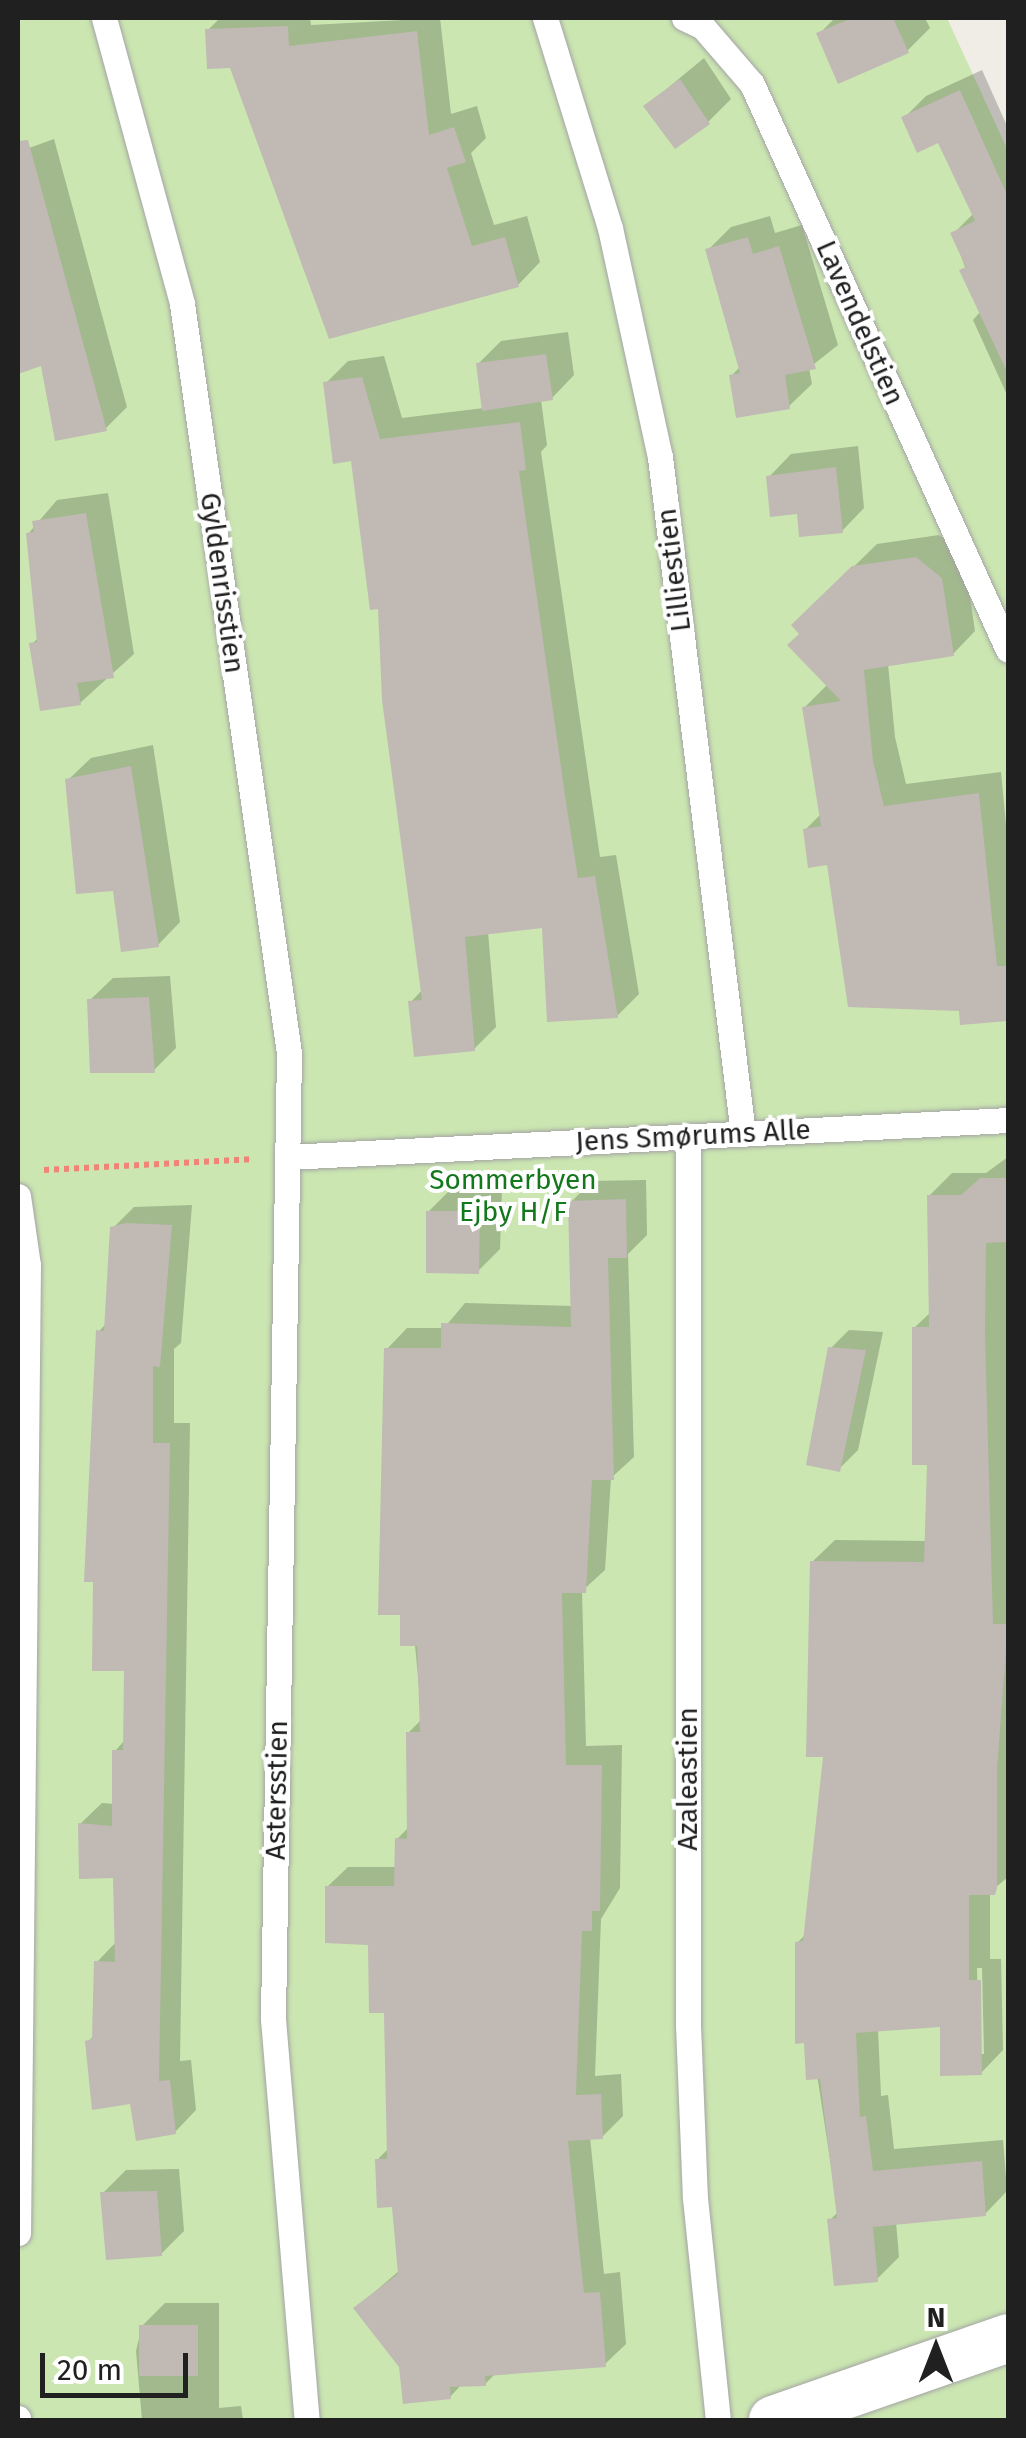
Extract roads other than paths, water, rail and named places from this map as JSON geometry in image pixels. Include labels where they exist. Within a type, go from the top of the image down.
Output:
[{"type":"street","points":[[774,2420],[1008,2338]]},
{"type":"lane","name":"Gyldenrisstien","points":[[104,18],[182,304],[289,1053],[288,1158]]},
{"type":"lane","name":"Lilliestien","points":[[545,18],[610,228],[660,457],[743,1134]]},
{"type":"lane","name":"Lavendelstien","points":[[684,18],[703,26],[752,84],[1008,650]]},
{"type":"lane","name":"Jens Smørums Alle","points":[[288,1158],[1008,1120]]},
{"type":"lane","name":"Azaleastien","points":[[688,1137],[688,2025],[695,2198],[718,2420]]},
{"type":"lane","name":"Astersstien","points":[[288,1158],[273,2019],[308,2420]]},
{"type":"lane","points":[[18,1196],[28,1265],[18,2233]]},
{"type":"park label","name":"Sommerbyen Ejby H/F","points":[[513,1196]]}]
